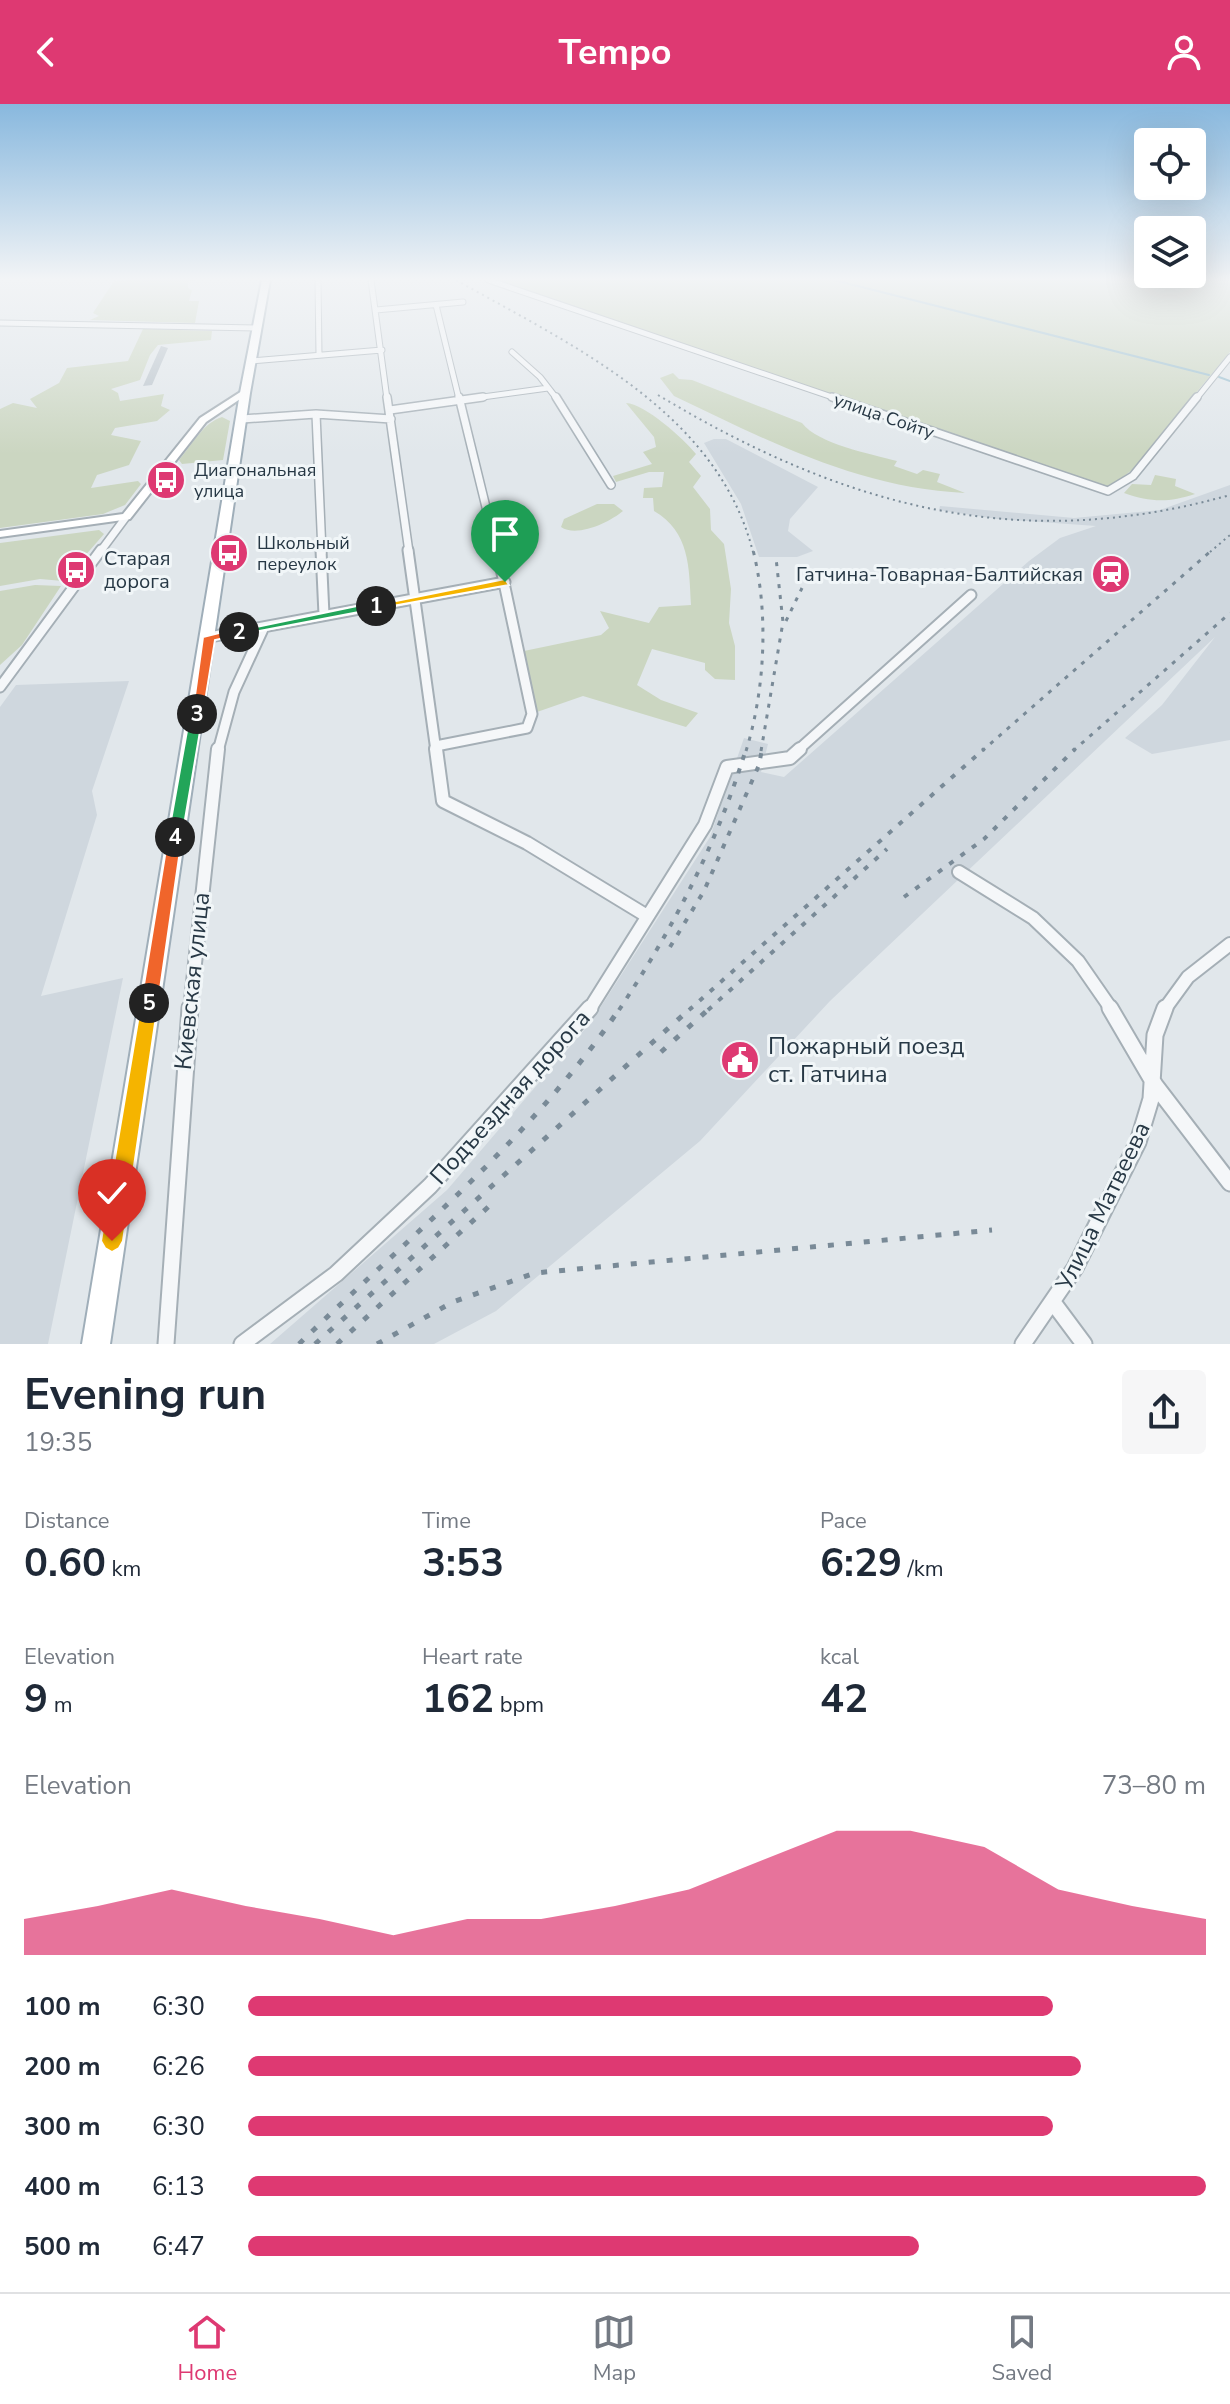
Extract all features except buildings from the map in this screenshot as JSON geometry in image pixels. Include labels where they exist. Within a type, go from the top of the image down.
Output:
[{"type":"main road","name":"Киевская улица","points":[[96,1344],[254,338]]},
{"type":"street","points":[[319,338],[319,355]]},
{"type":"street","points":[[380,338],[443,801],[527,843],[647,916]]},
{"type":"street","points":[[436,746],[527,728],[532,714],[505,582],[444,338]]},
{"type":"street","name":"улица Сойту","points":[[658,338],[1108,491],[1133,476],[1230,357]]},
{"type":"street","points":[[251,361],[382,350]]},
{"type":"street","points":[[512,352],[524,359],[548,388],[611,485]]},
{"type":"street","points":[[0,687],[126,517],[208,416],[220,407],[316,414],[391,414],[548,388]]},
{"type":"street","points":[[208,416],[243,408]]},
{"type":"street","points":[[316,414],[324,615]]},
{"type":"street","points":[[0,534],[126,517]]},
{"type":"street","points":[[209,637],[505,582]]},
{"type":"street","name":"Подъездная дорога","points":[[242,1344],[336,1274],[430,1186],[532,1079],[604,990],[705,825],[727,767],[790,758],[971,595]]},
{"type":"street","name":"Киевская улица","points":[[166,1344],[182,1079],[218,747],[234,692],[264,627]]},
{"type":"street","points":[[0,671],[33,643]]},
{"type":"street","points":[[959,872],[1033,918],[1078,961],[1124,1027],[1155,1085],[1230,1183]]},
{"type":"street","name":"Улица Матвеева","points":[[1023,1344],[1055,1305],[1084,1257],[1141,1133],[1155,1085],[1153,1051],[1160,1016],[1188,973],[1230,944]]},
{"type":"street","points":[[1055,1305],[1084,1344]]},
{"type":"shaded area","points":[[726,439],[818,487],[790,519],[788,531],[813,551],[797,557],[759,557],[741,504],[704,443]]},
{"type":"shaded area","points":[[1230,485],[1230,740],[1152,754],[1125,738],[1162,705],[1215,637],[830,1001],[700,1141],[496,1311],[434,1344],[270,1344],[447,1190],[591,1022],[710,837],[744,738],[768,744],[761,772],[784,777],[1029,561],[1060,538],[1096,526],[997,519],[939,510],[940,506],[1074,518],[1160,510]]},
{"type":"shaded area","points":[[129,681],[92,791],[97,815],[41,996],[123,978],[48,1344],[0,1344],[0,707],[16,685]]},
{"type":"green space","points":[[139,338],[211,338],[158,345],[150,355],[140,380],[111,389],[118,393],[120,401],[164,394],[161,406],[170,410],[157,421],[115,428],[111,435],[141,441],[129,465],[97,475],[91,488],[138,481],[141,484],[125,505],[103,514],[0,528],[0,409],[13,403],[37,408],[30,399],[59,383],[67,368],[128,361]]},
{"type":"green space","points":[[667,338],[1230,338],[1230,352],[1132,470],[1107,489]]},
{"type":"green space","points":[[673,373],[679,379],[692,380],[802,423],[832,442],[897,461],[894,466],[917,474],[923,470],[940,474],[937,482],[965,493],[888,482],[815,460],[674,396],[660,378]]},
{"type":"green space","points":[[626,403],[653,416],[696,454],[689,462],[701,476],[693,487],[710,509],[711,530],[724,544],[731,589],[729,623],[735,646],[735,680],[715,679],[705,670],[705,663],[652,649],[637,685],[661,700],[698,713],[686,727],[583,696],[537,712],[524,651],[601,635],[609,628],[600,611],[649,623],[659,607],[691,605],[688,564],[681,540],[675,529],[654,511],[653,498],[643,498],[644,488],[662,487],[664,472],[649,472],[616,482],[613,476],[652,464],[643,452],[656,447],[654,437]]},
{"type":"green space","points":[[222,417],[230,421],[223,460],[182,464],[179,460],[198,435]]},
{"type":"green space","points":[[1155,475],[1176,479],[1175,486],[1195,494],[1159,500],[1124,493],[1132,484],[1151,485]]},
{"type":"green space","points":[[597,504],[614,504],[623,511],[602,524],[584,530],[561,527],[564,519]]},
{"type":"green space","points":[[99,530],[104,534],[63,581],[40,579],[0,586],[0,543]]},
{"type":"green space","points":[[35,585],[61,586],[22,645],[0,665],[0,591]]},
{"type":"waterway","points":[[1062,338],[1209,375]]},
{"type":"waterway","points":[[1219,377],[1230,381]]},
{"type":"railway","points":[[558,338],[635,388],[674,421],[708,459],[735,503],[753,552]]},
{"type":"railway","points":[[658,395],[727,434],[795,466],[864,491],[934,509],[1004,519],[1077,520],[1152,512],[1230,495]]},
{"type":"railway","points":[[1210,552],[1230,535]]},
{"type":"railway","points":[[746,751],[757,703],[763,651],[761,599],[753,550]]},
{"type":"railway","points":[[982,751],[1212,550]]},
{"type":"railway","points":[[761,751],[783,622],[776,558]]},
{"type":"railway","points":[[786,621],[802,588]]},
{"type":"railway","points":[[1073,751],[1230,613]]},
{"type":"railway","points":[[619,1010],[658,948],[692,884],[722,818],[746,749]]},
{"type":"railway","points":[[670,947],[704,891],[759,765],[762,749]]},
{"type":"railway","points":[[689,1010],[984,749]]},
{"type":"railway","points":[[904,897],[984,839],[1075,749]]},
{"type":"railway","points":[[708,1010],[887,849]]},
{"type":"railway","points":[[299,1344],[509,1143],[586,1055],[620,1008]]},
{"type":"railway","points":[[315,1344],[691,1008]]},
{"type":"railway","points":[[661,1052],[710,1008]]},
{"type":"railway","points":[[337,1344],[497,1199]]},
{"type":"railway","points":[[377,1344],[453,1302],[535,1273],[992,1230]]},
{"type":"place","name":"Диагональная улица","points":[[166,480]]},
{"type":"place","name":"Школьный переулок","points":[[229,553]]},
{"type":"place","name":"Старая дорога","points":[[76,570]]},
{"type":"place","name":"Гатчина-Товарная-Балтийская","points":[[1111,574]]},
{"type":"place","name":"Пожарный поезд ст. Гатчина","points":[[740,1060]]},
{"type":"route","points":[[112,1241],[209,637],[505,582]]}]
